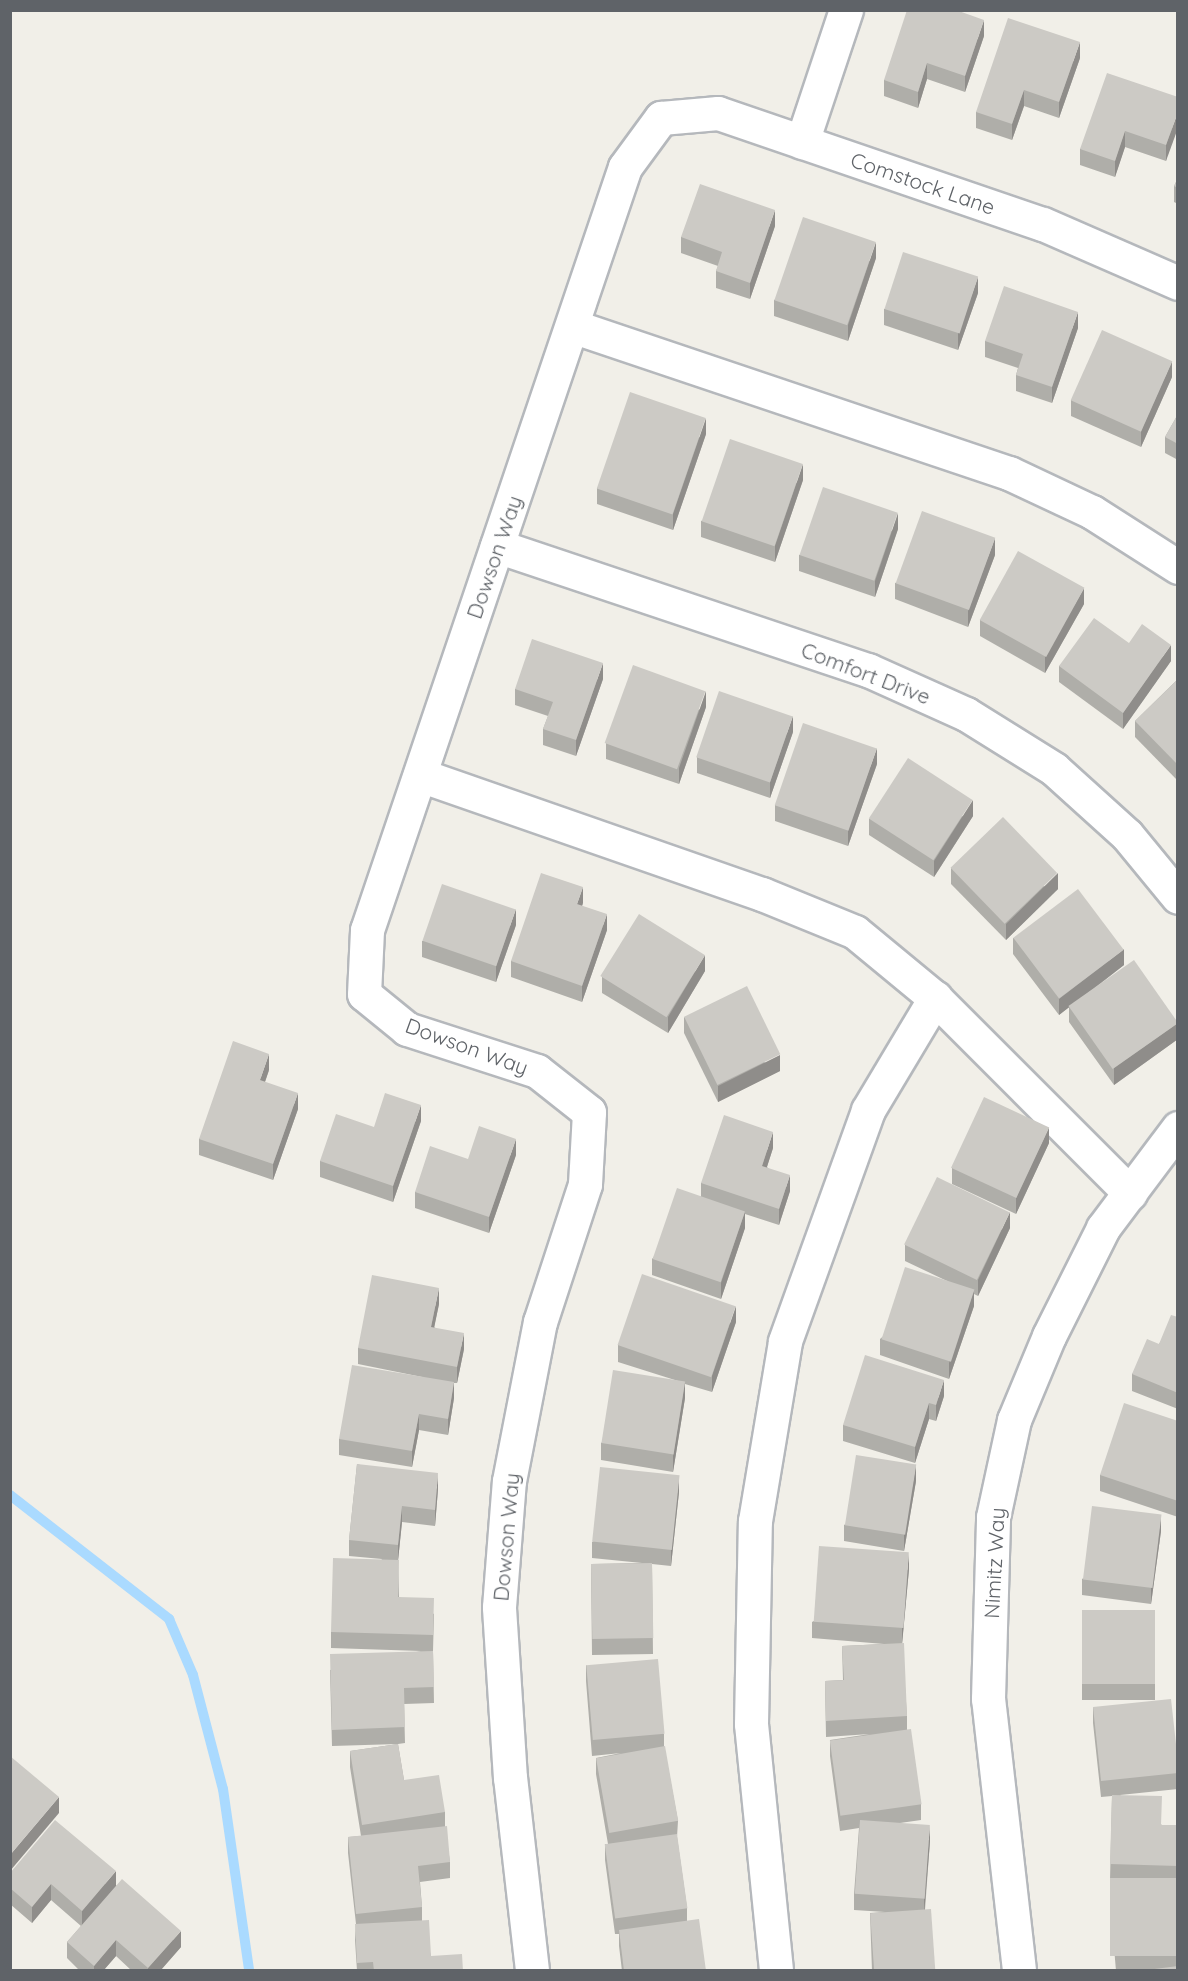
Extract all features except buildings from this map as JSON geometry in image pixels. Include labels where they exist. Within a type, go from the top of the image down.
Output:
[{"type":"street","points":[[801,142],[846,10]]},
{"type":"street","name":"Comstock Lane","points":[[660,118],[718,113],[1043,224],[1178,283]]},
{"type":"street","name":"Dowson Way","points":[[532,1971],[510,1778],[499,1607],[509,1481],[540,1322],[585,1184],[589,1112],[537,1071],[407,1029],[364,994],[367,930],[625,167],[660,118]]},
{"type":"street","points":[[572,326],[1009,473],[1092,512],[1178,567]]},
{"type":"street","name":"Comfort Drive","points":[[497,546],[868,670],[966,714],[1054,769],[1127,835],[1178,897]]},
{"type":"street","points":[[420,774],[762,894],[855,932],[935,998],[1130,1193]]},
{"type":"street","points":[[776,1971],[751,1724],[755,1521],[785,1341],[868,1110],[935,998]]},
{"type":"street","name":"Nimitz Way","points":[[1020,1971],[988,1699],[993,1517],[1014,1420],[1049,1336],[1103,1228],[1175,1135]]},
{"type":"waterway","points":[[10,1495],[169,1619],[193,1675],[223,1789],[249,1970]]}]
